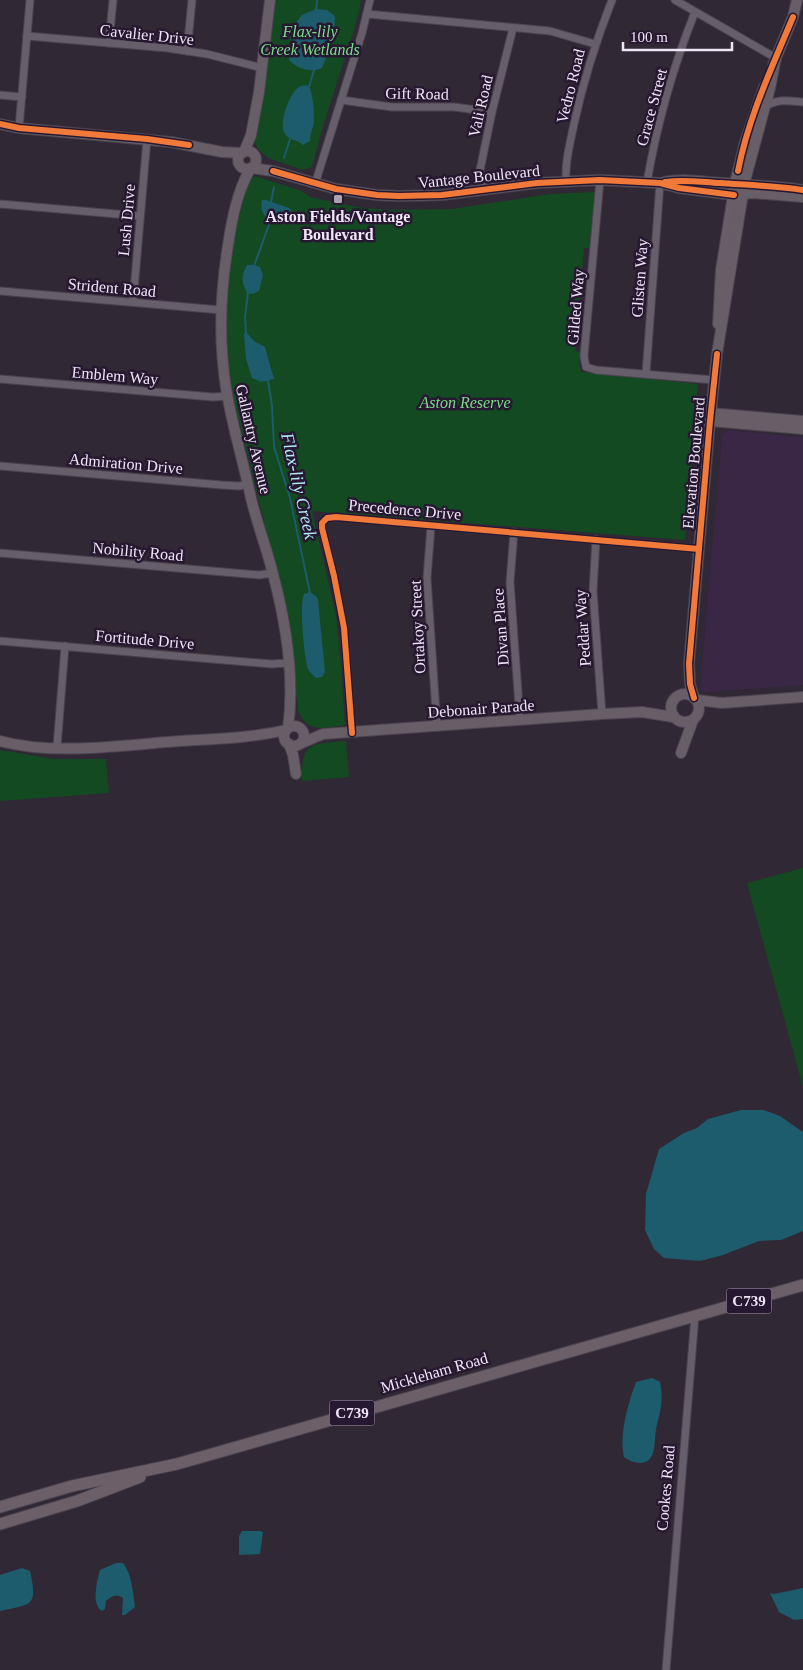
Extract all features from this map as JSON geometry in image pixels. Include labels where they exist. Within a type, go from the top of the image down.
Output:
[{"type":"main road","name":"Mickleham Road","points":[[695,1316],[803,1281]]},
{"type":"main road","name":"Mickleham Road","points":[[0,1524],[77,1501],[177,1464],[528,1362],[575,1344],[695,1316],[803,1286]]},
{"type":"main road","name":"Mickleham Road","points":[[0,1507],[72,1486],[177,1464]]},
{"type":"street","points":[[19,128],[30,0]]},
{"type":"street","points":[[109,44],[113,0]]},
{"type":"street","points":[[187,51],[192,0]]},
{"type":"street","points":[[247,160],[262,68],[270,0]]},
{"type":"street","points":[[315,184],[370,0]]},
{"type":"street","name":"Vedro Road","points":[[566,181],[567,157],[577,111],[595,44],[612,0]]},
{"type":"street","points":[[674,0],[776,58]]},
{"type":"street","name":"Elevation Boulevard","points":[[739,189],[744,142],[793,17],[797,0]]},
{"type":"street","name":"Elevation Boulevard","points":[[793,17],[803,5]]},
{"type":"street","name":"Grace Street","points":[[647,182],[663,109],[695,12]]},
{"type":"street","points":[[367,14],[558,32],[595,44]]},
{"type":"street","name":"Vali Road","points":[[482,191],[480,174],[492,112],[513,28]]},
{"type":"street","name":"Cavalier Drive","points":[[27,36],[187,51],[262,68]]},
{"type":"street","name":"Elevation Boulevard","points":[[695,699],[690,684],[689,664],[717,354],[718,300],[721,270],[739,189],[770,88],[776,58]]},
{"type":"street","points":[[770,88],[772,93],[783,100]]},
{"type":"street","points":[[0,95],[22,97]]},
{"type":"street","name":"Gift Road","points":[[341,100],[392,107],[454,107],[492,112]]},
{"type":"street","points":[[764,107],[783,100],[803,102]]},
{"type":"street","name":"Vantage Boulevard","points":[[0,124],[19,128],[147,139],[189,145],[222,152],[315,184],[356,192],[399,196],[442,196],[566,181],[600,180],[660,183],[694,180],[753,193],[803,197]]},
{"type":"street","name":"Vantage Boulevard","points":[[0,130],[19,128]]},
{"type":"street","name":"Lush Drive","points":[[133,302],[147,139]]},
{"type":"street","name":"Gallantry Avenue","points":[[247,160],[226,254],[221,310],[222,352],[228,396],[283,618],[291,698],[287,729]]},
{"type":"street","name":"Gilded Way","points":[[600,180],[584,363],[586,367],[593,370],[714,380]]},
{"type":"street","name":"Glisten Way","points":[[646,374],[660,183]]},
{"type":"street","name":"Vantage Boulevard","points":[[739,189],[803,190]]},
{"type":"street","points":[[0,204],[140,216]]},
{"type":"street","name":"Strident Road","points":[[0,291],[221,310]]},
{"type":"street","name":"Emblem Way","points":[[0,379],[213,397],[228,396]]},
{"type":"street","points":[[710,417],[803,421]]},
{"type":"street","points":[[710,417],[803,429]]},
{"type":"street","name":"Admiration Drive","points":[[0,466],[222,485],[239,486],[249,484]]},
{"type":"street","name":"Precedence Drive","points":[[352,733],[344,628],[323,532],[322,523],[327,518],[699,548]]},
{"type":"street","name":"Ortakoy Street","points":[[431,526],[427,578],[437,726]]},
{"type":"street","name":"Divan Place","points":[[514,532],[510,582],[520,720]]},
{"type":"street","name":"Peddar Way","points":[[596,539],[593,591],[602,714]]},
{"type":"street","name":"Nobility Road","points":[[0,553],[259,576],[273,573]]},
{"type":"street","name":"Fortitude Drive","points":[[0,641],[272,664],[288,663]]},
{"type":"street","points":[[57,747],[65,646]]},
{"type":"street","name":"Elevation Boulevard","points":[[674,698],[684,684],[689,664]]},
{"type":"street","points":[[695,699],[696,716],[681,753],[682,740],[670,708],[674,698],[687,694],[695,699],[722,703],[803,697]]},
{"type":"street","name":"Gallantry Avenue","points":[[291,698],[301,728]]},
{"type":"street","name":"Debonair Parade","points":[[642,712],[658,707],[674,698]]},
{"type":"street","points":[[675,718],[685,722],[722,703]]},
{"type":"street","name":"Debonair Parade","points":[[301,728],[323,734],[352,733],[642,712],[675,718]]},
{"type":"street","points":[[0,741],[28,746],[106,746],[257,736],[287,729],[293,725],[301,728],[304,734],[296,777],[292,755],[284,736],[287,729]]},
{"type":"street","name":"Debonair Parade","points":[[301,744],[323,734]]},
{"type":"street","points":[[257,736],[294,746],[301,744]]},
{"type":"street","name":"Cookes Road","points":[[666,1670],[695,1316]]},
{"type":"shaded area","points":[[728,430],[803,437],[803,685],[707,692],[700,688],[722,435]]},
{"type":"green space","name":"Flax-lily Creek Wetlands","points":[[273,0],[361,0],[358,17],[312,167],[303,170],[268,158],[259,150],[254,142],[263,91]]},
{"type":"green space","name":"Aston Reserve","points":[[255,176],[302,191],[310,197],[356,207],[388,210],[452,209],[550,194],[595,192],[589,248],[584,248],[575,351],[581,352],[579,364],[581,372],[698,384],[685,540],[312,511],[336,615],[345,725],[318,728],[307,723],[298,711],[289,621],[234,401],[229,367],[226,312],[228,258],[249,180]]},
{"type":"green space","points":[[346,741],[349,777],[302,781],[304,758],[310,747],[316,744]]},
{"type":"green space","points":[[0,750],[54,759],[106,759],[109,793],[0,801]]},
{"type":"green space","points":[[803,868],[803,1087],[747,883]]},
{"type":"water","points":[[316,9],[327,10],[335,16],[334,38],[322,68],[309,70],[296,66],[289,60],[296,23],[302,15]]},
{"type":"water","points":[[309,85],[313,103],[314,122],[310,141],[303,145],[286,135],[283,121],[286,107],[293,93],[301,86]]},
{"type":"water","points":[[262,200],[289,208],[295,214],[284,222],[270,224],[262,210]]},
{"type":"water","points":[[247,265],[260,267],[263,275],[259,291],[252,294],[248,294],[243,283],[243,276]]},
{"type":"water","points":[[246,332],[254,341],[265,347],[274,379],[261,382],[252,378],[246,359],[244,334]]},
{"type":"water","points":[[310,592],[318,600],[325,672],[322,677],[316,678],[308,669],[303,631],[302,608],[304,594]]},
{"type":"water","points":[[741,1110],[764,1110],[780,1116],[803,1132],[803,1231],[781,1240],[759,1241],[723,1255],[700,1261],[664,1258],[654,1249],[645,1230],[646,1194],[659,1149],[684,1133],[697,1128],[708,1119]]},
{"type":"water","points":[[652,1378],[660,1382],[662,1395],[654,1450],[648,1461],[636,1463],[624,1457],[623,1429],[636,1382]]},
{"type":"water","points":[[242,1531],[263,1532],[260,1554],[239,1555],[239,1536]]},
{"type":"water","points":[[116,1563],[123,1563],[126,1567],[133,1590],[135,1607],[125,1615],[122,1615],[123,1598],[121,1596],[114,1596],[108,1599],[105,1609],[102,1611],[96,1598],[100,1570]]},
{"type":"water","points":[[22,1568],[30,1571],[33,1591],[30,1602],[26,1605],[0,1611],[0,1575]]},
{"type":"water","points":[[803,1588],[803,1619],[794,1620],[779,1612],[770,1593],[774,1594]]},
{"type":"waterway","name":"Flax-lily Creek","points":[[316,11],[317,0]]},
{"type":"waterway","name":"Flax-lily Creek","points":[[309,87],[314,70]]},
{"type":"waterway","name":"Flax-lily Creek","points":[[284,158],[290,139]]},
{"type":"waterway","name":"Flax-lily Creek","points":[[271,202],[274,187]]},
{"type":"waterway","name":"Flax-lily Creek","points":[[254,266],[270,222]]},
{"type":"waterway","name":"Flax-lily Creek","points":[[246,333],[245,317],[248,293]]},
{"type":"waterway","name":"Flax-lily Creek","points":[[268,380],[272,406],[274,447],[290,498],[310,593]]},
{"type":"cycle path","points":[[738,171],[754,112],[793,17]]},
{"type":"cycle path","points":[[0,124],[19,128],[147,139],[189,145]]},
{"type":"cycle path","points":[[273,171],[336,189],[377,195],[442,195],[537,183],[600,180],[660,183],[679,188],[734,195]]},
{"type":"cycle path","points":[[665,182],[692,181],[803,190]]},
{"type":"cycle path","points":[[694,698],[690,684],[689,664],[717,354]]},
{"type":"cycle path","points":[[352,733],[344,628],[322,528],[322,523],[327,518],[336,517],[699,549]]},
{"type":"place","name":"Aston Fields/Vantage Boulevard","points":[[338,199]]}]
